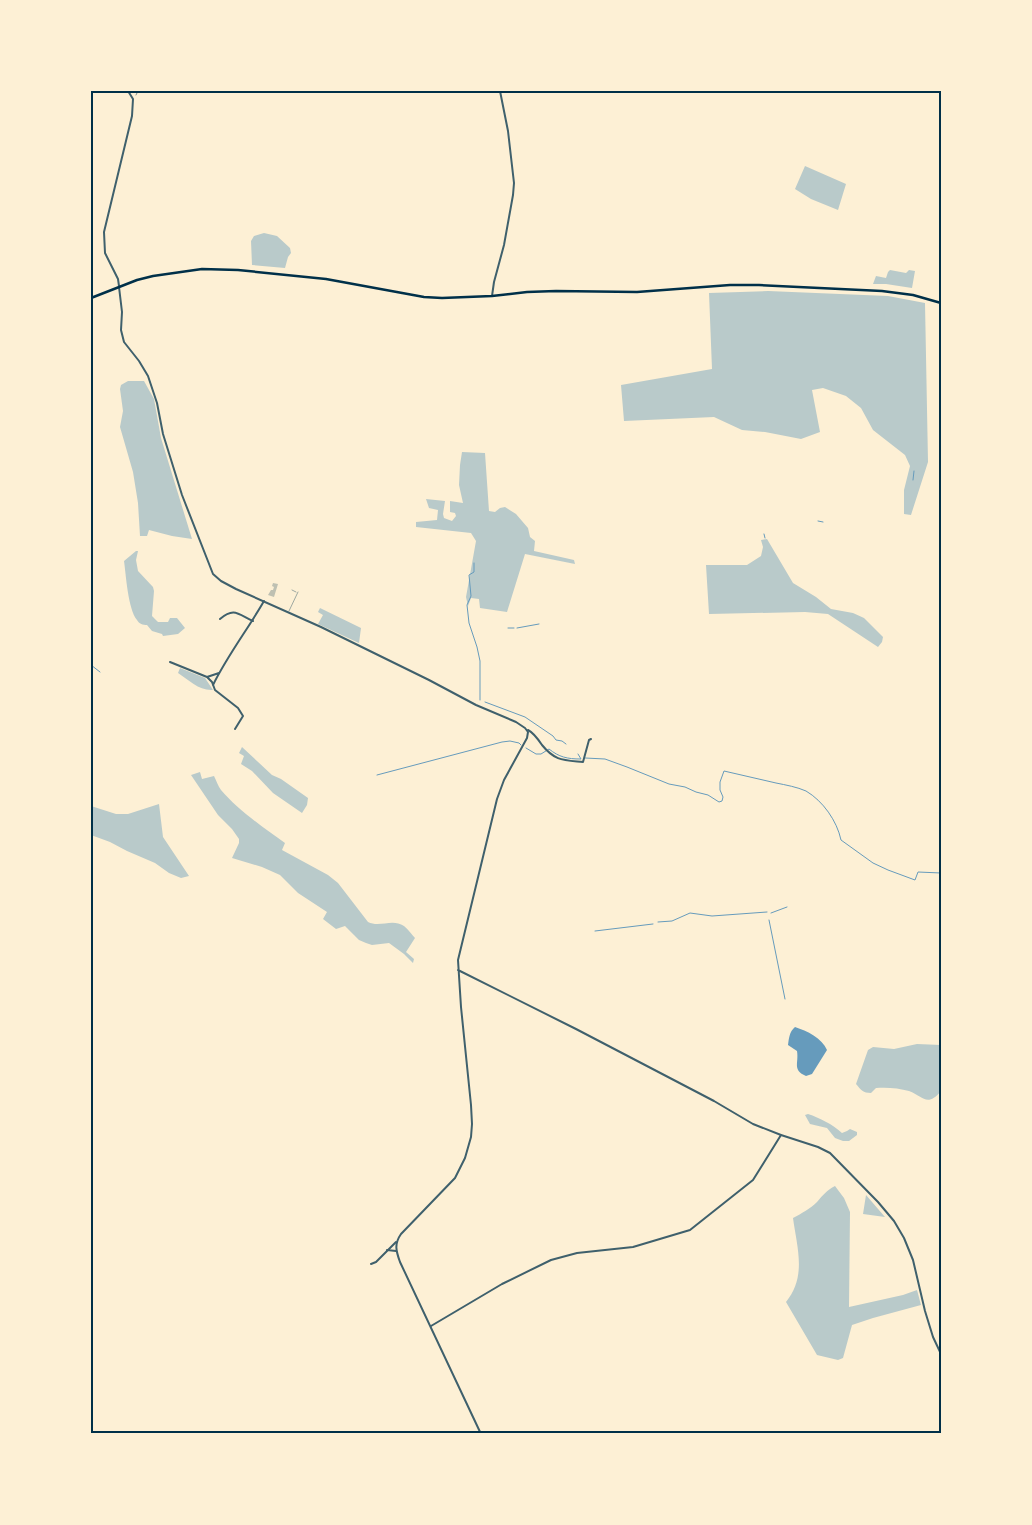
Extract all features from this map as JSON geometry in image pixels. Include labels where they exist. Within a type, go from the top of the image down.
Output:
[{"type":"main road","points":[[91,298],[119,286],[153,276],[202,269],[238,270],[326,279],[434,298],[492,296],[527,292],[636,292],[730,285],[759,285],[882,291],[913,295],[941,303]]},
{"type":"street","points":[[128,91],[133,98],[132,116],[104,232],[105,253],[118,280],[122,312],[121,330],[124,342],[148,376],[157,403],[163,434],[182,495],[211,571],[221,581],[236,589],[321,627],[476,705],[516,722],[534,734],[551,754],[558,759],[583,762],[591,738]]},
{"type":"street","points":[[492,296],[506,238],[514,183],[510,144],[500,91]]},
{"type":"street","points":[[214,684],[264,601]]},
{"type":"street","points":[[220,619],[227,613],[232,612],[253,621]]},
{"type":"street","points":[[170,662],[207,677],[214,684],[216,690],[236,706],[243,715],[235,728]]},
{"type":"street","points":[[207,677],[219,673]]},
{"type":"street","points":[[370,1264],[376,1262],[396,1242],[401,1234],[455,1178],[465,1158],[471,1138],[471,1105],[458,970],[459,955],[496,799],[527,738],[527,730]]},
{"type":"street","points":[[458,970],[584,1033],[714,1101],[753,1124],[830,1153],[866,1190],[897,1226],[910,1250],[925,1311],[933,1337],[941,1354]]},
{"type":"street","points":[[431,1326],[502,1284],[551,1260],[588,1251],[633,1247],[690,1230],[753,1180],[781,1135]]},
{"type":"street","points":[[396,1242],[396,1251],[481,1434]]},
{"type":"street","points":[[387,1250],[396,1251]]},
{"type":"lane","points":[[292,590],[300,593]]},
{"type":"lane","points":[[289,613],[298,592]]},
{"type":"path","points":[[133,98],[138,91]]},
{"type":"shaded area","points":[[805,166],[846,184],[838,210],[811,199],[795,189]]},
{"type":"shaded area","points":[[264,233],[277,236],[290,248],[291,253],[285,268],[252,265],[251,241],[254,236]]},
{"type":"shaded area","points":[[890,270],[906,273],[909,270],[915,271],[912,288],[873,284],[876,276],[886,278]]},
{"type":"shaded area","points":[[768,291],[888,296],[925,303],[928,462],[911,515],[904,514],[904,490],[910,466],[905,455],[873,430],[861,408],[846,396],[823,388],[812,390],[820,432],[801,439],[742,430],[714,417],[624,421],[621,385],[712,369],[709,293]]},
{"type":"shaded area","points":[[128,381],[144,381],[154,399],[161,438],[192,539],[149,530],[147,536],[140,536],[138,503],[133,472],[120,427],[123,411],[120,389],[121,385]]},
{"type":"shaded area","points":[[462,452],[485,453],[489,511],[495,512],[505,507],[516,514],[528,528],[530,537],[535,541],[534,551],[574,560],[575,564],[525,554],[507,612],[480,608],[479,599],[471,598],[468,606],[466,597],[476,541],[471,533],[416,527],[416,522],[437,520],[438,510],[429,508],[426,499],[445,501],[444,518],[452,521],[456,516],[455,513],[450,512],[450,501],[463,503],[459,485]]},
{"type":"shaded area","points":[[767,539],[793,583],[831,609],[853,613],[864,618],[883,637],[878,647],[828,614],[805,612],[709,614],[706,565],[747,565],[761,556],[763,547],[761,540]]},
{"type":"shaded area","points":[[138,551],[136,560],[138,571],[153,587],[154,591],[152,616],[158,622],[168,622],[170,618],[177,618],[185,628],[178,634],[163,636],[152,631],[147,625],[140,623],[134,615],[128,592],[124,561]]},
{"type":"shaded area","points":[[320,608],[361,628],[359,643],[318,624],[323,615],[318,612]]},
{"type":"shaded area","points":[[180,668],[205,678],[213,690],[203,689],[194,684],[178,673]]},
{"type":"shaded area","points":[[242,747],[272,775],[308,798],[307,805],[302,813],[273,793],[252,771],[241,764],[244,756],[239,753]]},
{"type":"shaded area","points":[[200,772],[202,779],[214,776],[221,790],[235,804],[285,843],[282,850],[328,875],[338,883],[368,922],[373,924],[395,923],[405,927],[415,938],[406,952],[414,959],[413,963],[389,943],[372,945],[359,940],[345,926],[336,929],[323,919],[327,912],[298,893],[280,875],[262,867],[232,858],[239,839],[218,815],[191,775]]},
{"type":"shaded area","points":[[159,804],[163,837],[189,876],[181,878],[169,873],[155,863],[91,835],[91,806],[116,814],[128,814]]},
{"type":"shaded area","points":[[917,1044],[941,1045],[941,1091],[932,1099],[928,1100],[909,1091],[892,1088],[876,1088],[871,1093],[861,1089],[856,1084],[868,1050],[873,1047],[894,1049]]},
{"type":"shaded area","points":[[808,1114],[826,1122],[842,1133],[850,1129],[857,1132],[857,1135],[849,1141],[835,1138],[827,1128],[810,1124],[805,1115]]},
{"type":"shaded area","points":[[835,1186],[844,1198],[850,1212],[849,1307],[917,1290],[921,1305],[852,1325],[843,1358],[838,1360],[817,1355],[786,1302],[797,1282],[799,1262],[793,1218],[812,1207],[827,1191]]},
{"type":"shaded area","points":[[866,1195],[885,1217],[863,1214]]},
{"type":"water","points":[[795,1027],[818,1039],[827,1050],[812,1074],[806,1076],[798,1069],[797,1051],[788,1045],[790,1033]]},
{"type":"building","points":[[273,583],[278,584],[274,597],[268,595],[273,590]]},
{"type":"waterway","points":[[913,480],[914,471]]},
{"type":"waterway","points":[[818,521],[823,522]]},
{"type":"waterway","points":[[764,534],[765,538]]},
{"type":"waterway","points":[[474,563],[474,572],[469,575],[471,596],[467,605],[469,623],[480,661],[480,700]]},
{"type":"waterway","points":[[517,628],[539,624]]},
{"type":"waterway","points":[[508,628],[514,628]]},
{"type":"waterway","points":[[91,665],[100,672]]},
{"type":"waterway","points":[[485,702],[525,717],[556,740],[566,744]]},
{"type":"waterway","points":[[377,775],[502,742],[510,741],[521,745]]},
{"type":"waterway","points":[[526,748],[536,754],[541,754],[549,749],[564,757],[581,759],[578,754]]},
{"type":"waterway","points":[[585,758],[605,759],[669,784],[708,795],[719,802],[722,801],[723,797],[720,790],[720,782],[724,771],[799,788],[812,795],[828,812],[841,840],[873,863],[915,880],[918,872],[941,873]]},
{"type":"waterway","points":[[771,913],[787,907]]},
{"type":"waterway","points":[[658,922],[672,921],[690,913],[712,916],[767,912]]},
{"type":"waterway","points":[[769,920],[785,999]]},
{"type":"waterway","points":[[595,931],[653,924]]}]
